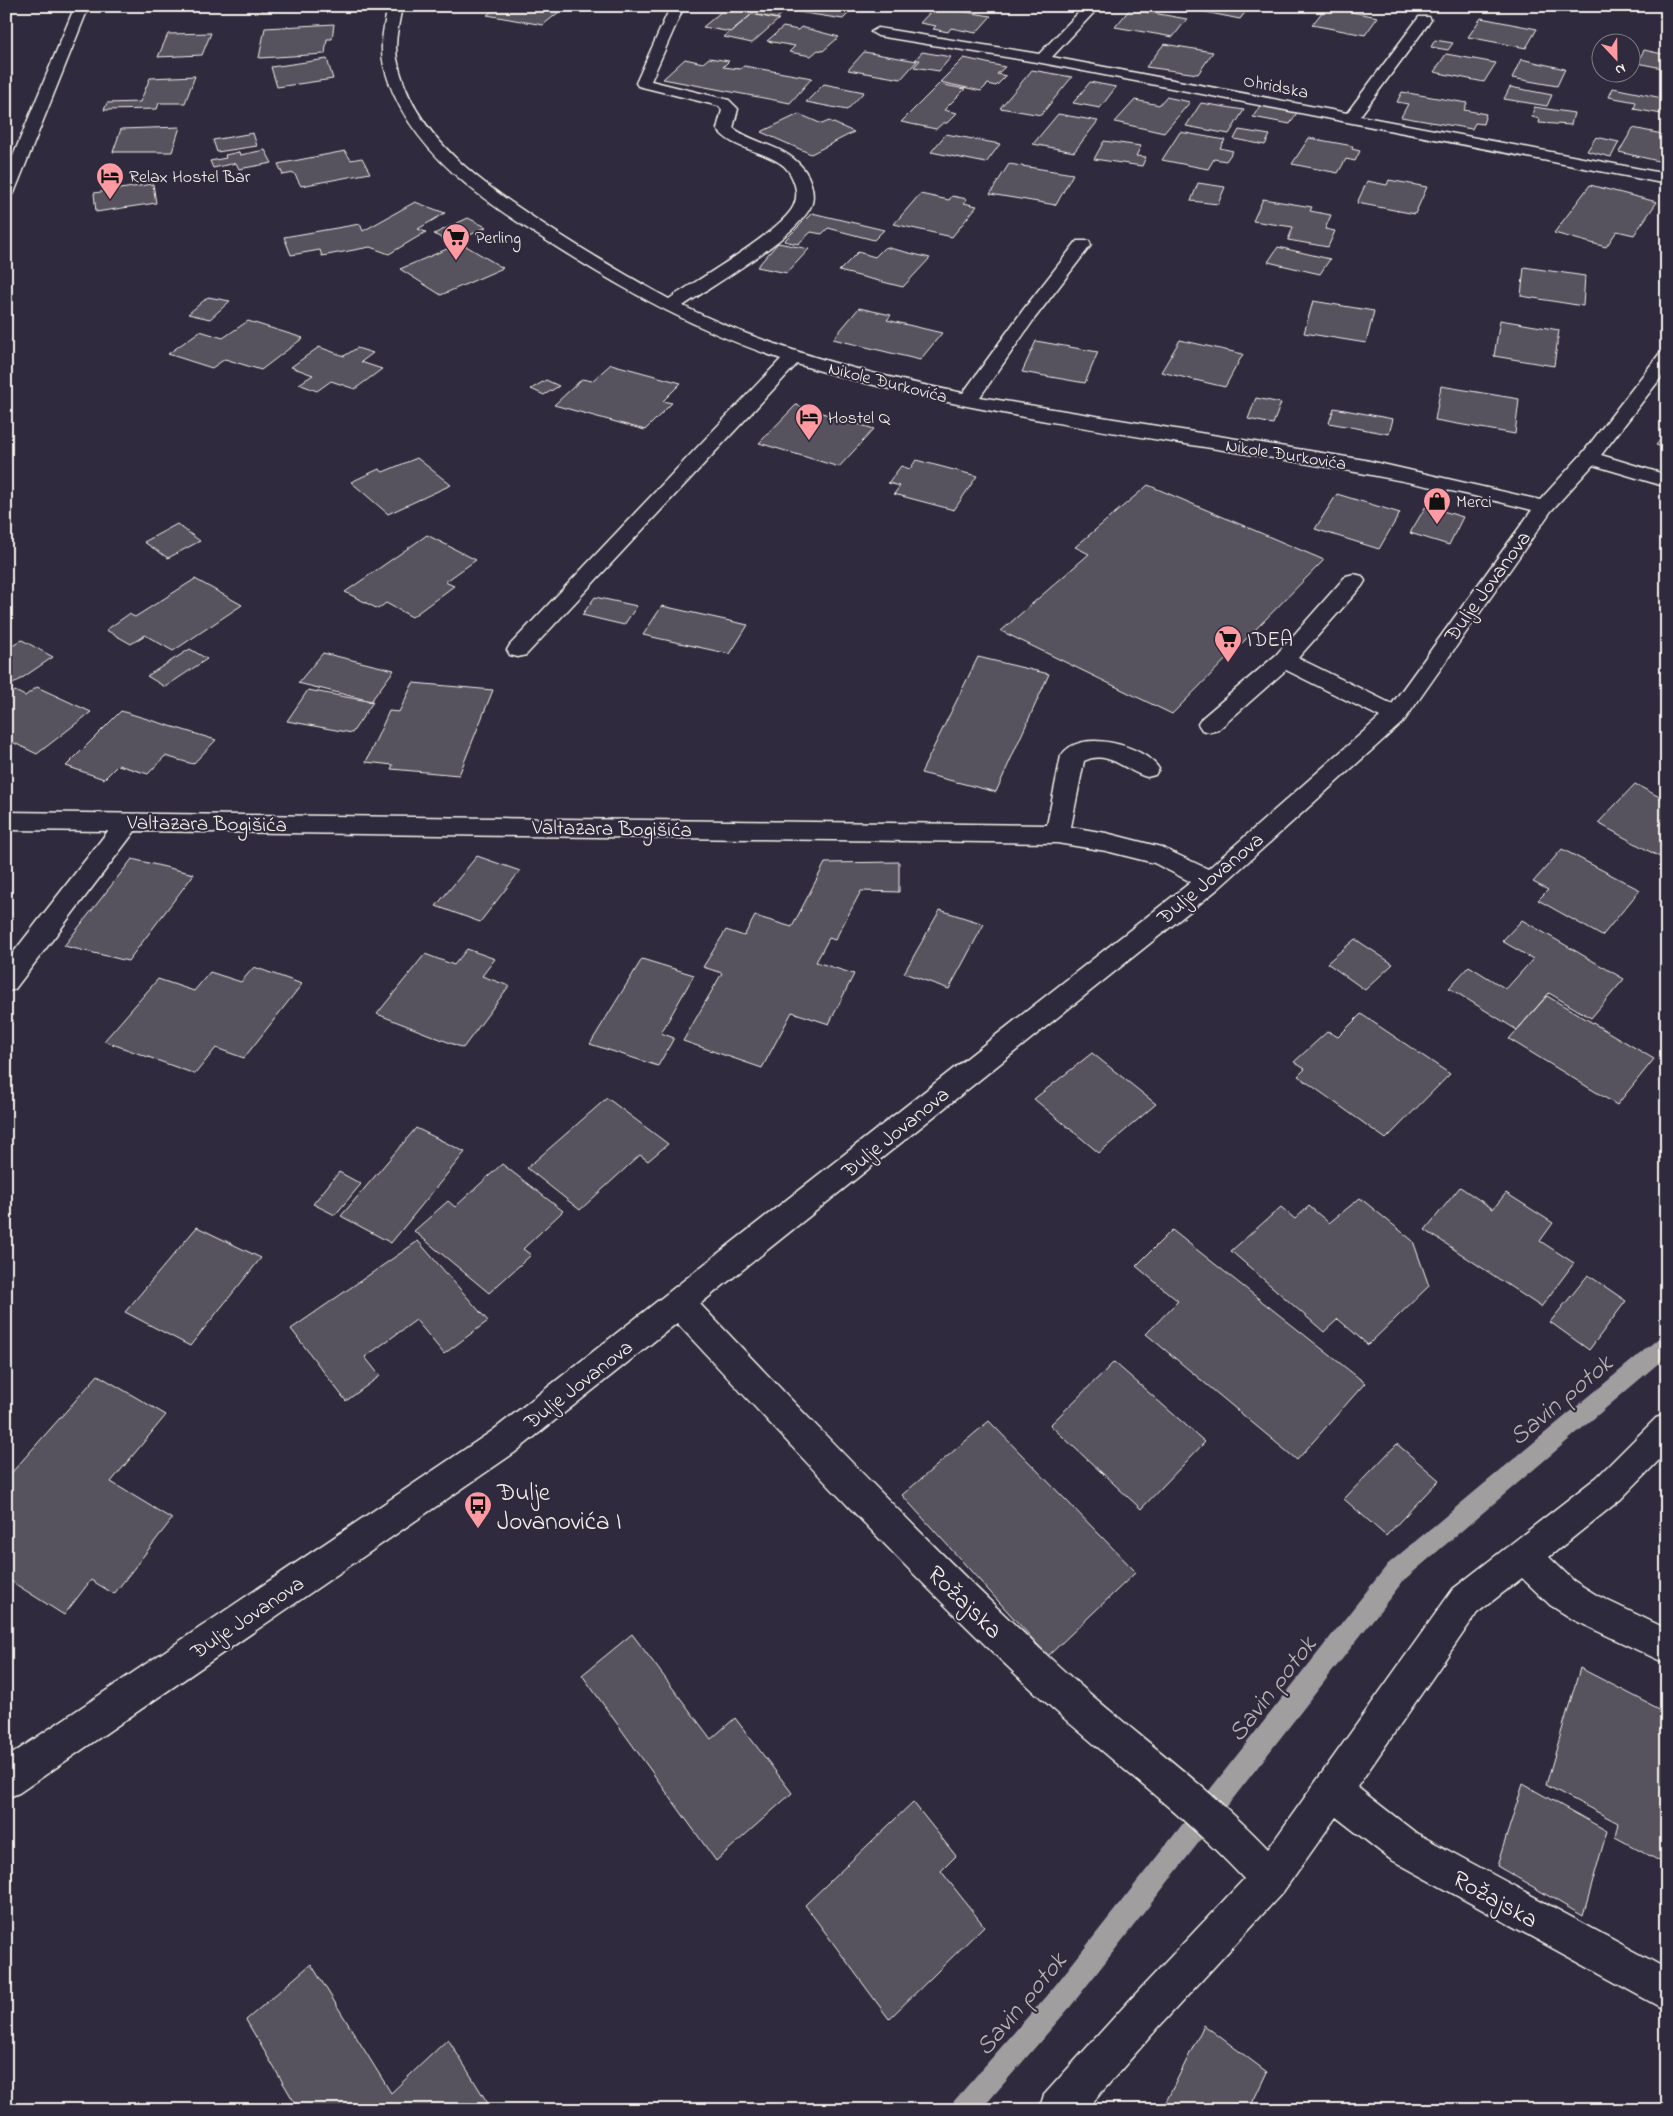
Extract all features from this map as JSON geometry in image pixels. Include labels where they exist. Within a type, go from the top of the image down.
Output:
[{"type":"street","points":[[6,193],[82,6]]},
{"type":"street","name":"Nikole Đurkovića","points":[[395,6],[389,48],[394,74],[409,108],[442,155],[478,187],[564,245],[670,306],[751,342],[844,372],[967,401],[1436,480],[1544,507]]},
{"type":"street","points":[[670,6],[674,10],[643,83],[724,103],[730,109],[725,130],[732,136],[772,151],[790,164],[802,181],[803,205],[782,231],[670,306]]},
{"type":"street","points":[[1042,59],[1094,6]]},
{"type":"street","points":[[1350,119],[1424,20]]},
{"type":"street","name":"Ohridska","points":[[878,32],[1042,59],[1667,179]]},
{"type":"street","points":[[967,401],[1029,314],[1083,245]]},
{"type":"street","points":[[518,650],[793,357]]},
{"type":"street","name":"Đulje Jovanova","points":[[6,1780],[503,1442],[1210,881],[1396,715],[1544,507],[1590,458],[1667,357]]},
{"type":"street","points":[[1590,458],[1667,481]]},
{"type":"street","points":[[1210,724],[1284,660],[1354,581]]},
{"type":"street","points":[[1284,660],[1396,715]]},
{"type":"street","points":[[1057,834],[1073,756],[1086,749],[1102,747],[1147,769]]},
{"type":"street","name":"Valtazara Bogišića","points":[[6,821],[1057,834],[1106,842],[1161,856],[1210,881]]},
{"type":"street","points":[[6,982],[128,822]]},
{"type":"street","name":"Rožajska","points":[[679,1304],[905,1543],[1040,1673],[1131,1753],[1224,1830],[1270,1879]]},
{"type":"street","points":[[1059,2110],[1142,2016],[1270,1879],[1333,1792],[1376,1725],[1465,1601],[1609,1488],[1667,1430]]},
{"type":"street","points":[[1522,1555],[1562,1593],[1586,1608],[1667,1647]]},
{"type":"street","name":"Rožajska","points":[[1333,1792],[1379,1830],[1404,1846],[1667,1991]]},
{"type":"building","points":[[155,6],[218,6],[154,10]]},
{"type":"building","points":[[263,6],[324,6],[323,9],[261,11]]},
{"type":"building","points":[[427,6],[476,6],[474,9]]},
{"type":"building","points":[[498,6],[565,7],[543,25],[487,15]]},
{"type":"building","points":[[728,6],[747,6],[783,13],[776,19],[752,14],[731,32],[703,27]]},
{"type":"building","points":[[804,6],[833,6],[852,10],[843,19],[798,12]]},
{"type":"building","points":[[1187,6],[1250,6],[1240,19],[1185,8]]},
{"type":"building","points":[[935,7],[991,16],[976,33],[951,28],[948,32],[933,29],[936,26],[920,23]]},
{"type":"building","points":[[1326,7],[1378,17],[1365,35],[1312,25]]},
{"type":"building","points":[[1130,9],[1187,19],[1173,37],[1115,27]]},
{"type":"building","points":[[752,14],[779,19],[752,43],[724,37]]},
{"type":"building","points":[[1481,18],[1537,29],[1526,48],[1468,37]]},
{"type":"building","points":[[334,24],[332,39],[327,39],[325,54],[259,58],[265,28]]},
{"type":"building","points":[[783,27],[798,30],[801,27],[839,37],[823,51],[818,50],[811,56],[789,52],[795,46],[767,41]]},
{"type":"building","points":[[211,33],[202,55],[158,57],[168,34]]},
{"type":"building","points":[[1435,40],[1453,43],[1448,50],[1431,47]]},
{"type":"building","points":[[1164,44],[1213,52],[1198,74],[1146,67]]},
{"type":"building","points":[[1644,50],[1667,55],[1667,69],[1640,64],[1640,57]]},
{"type":"building","points":[[864,52],[917,61],[901,79],[848,70]]},
{"type":"building","points":[[922,52],[951,57],[939,71],[914,67],[920,60],[915,60]]},
{"type":"building","points":[[1446,54],[1496,63],[1484,82],[1434,72]]},
{"type":"building","points":[[709,58],[729,61],[723,67],[740,69],[744,66],[812,78],[790,103],[663,79],[685,59],[703,63]]},
{"type":"building","points":[[964,58],[1005,67],[997,74],[1006,76],[996,86],[988,84],[981,91],[940,82]]},
{"type":"building","points":[[327,59],[333,79],[277,87],[271,67]]},
{"type":"building","points":[[1521,59],[1565,69],[1557,86],[1512,78]]},
{"type":"building","points":[[1032,70],[1072,77],[1041,115],[1000,108]]},
{"type":"building","points":[[195,76],[185,103],[159,103],[157,109],[104,110],[107,103],[140,102],[150,78]]},
{"type":"building","points":[[1090,82],[1116,87],[1100,108],[1073,103]]},
{"type":"building","points":[[824,84],[864,92],[847,110],[806,102]]},
{"type":"building","points":[[939,84],[965,89],[944,110],[957,113],[947,123],[943,123],[936,129],[901,122]]},
{"type":"building","points":[[1510,87],[1552,95],[1547,106],[1504,99]]},
{"type":"building","points":[[1613,88],[1667,99],[1667,115],[1634,109],[1636,102],[1609,97]]},
{"type":"building","points":[[1402,92],[1467,103],[1464,110],[1486,114],[1483,124],[1475,123],[1472,129],[1401,117],[1408,104],[1397,102]]},
{"type":"building","points":[[1166,97],[1190,102],[1164,133],[1115,122],[1135,100],[1159,105]]},
{"type":"building","points":[[1201,103],[1244,110],[1229,134],[1186,126]]},
{"type":"building","points":[[1261,104],[1298,111],[1290,124],[1253,117]]},
{"type":"building","points":[[1534,107],[1574,113],[1571,125],[1539,123],[1540,119],[1532,117]]},
{"type":"building","points":[[799,114],[822,124],[829,121],[854,132],[811,154],[761,132]]},
{"type":"building","points":[[1058,114],[1098,121],[1074,152],[1033,144]]},
{"type":"building","points":[[180,127],[172,152],[113,152],[121,129]]},
{"type":"building","points":[[1633,128],[1667,135],[1667,163],[1619,152]]},
{"type":"building","points":[[1239,130],[1270,135],[1265,145],[1234,139]]},
{"type":"building","points":[[1180,132],[1225,140],[1220,148],[1233,151],[1226,161],[1214,159],[1208,169],[1162,160]]},
{"type":"building","points":[[253,133],[257,146],[217,152],[213,140]]},
{"type":"building","points":[[946,134],[1000,144],[986,163],[931,152]]},
{"type":"building","points":[[1596,137],[1619,142],[1611,157],[1587,151]]},
{"type":"building","points":[[1309,138],[1353,146],[1352,149],[1360,151],[1355,161],[1346,159],[1338,173],[1292,164]]},
{"type":"building","points":[[1104,141],[1141,146],[1136,156],[1146,157],[1142,166],[1094,159]]},
{"type":"building","points":[[265,150],[272,163],[239,169],[236,163],[213,168],[210,161],[226,158],[225,155],[239,152],[240,155]]},
{"type":"building","points":[[345,151],[351,160],[362,158],[370,173],[301,186],[294,173],[283,175],[278,164]]},
{"type":"building","points":[[1009,164],[1073,174],[1056,205],[990,194]]},
{"type":"building","points":[[1389,180],[1427,187],[1415,214],[1357,203],[1367,181],[1387,185]]},
{"type":"building","points":[[1198,183],[1225,187],[1218,204],[1191,201]]},
{"type":"building","points":[[153,184],[156,203],[96,212],[94,193]]},
{"type":"building","points":[[1590,185],[1657,202],[1634,235],[1617,231],[1606,247],[1554,233]]},
{"type":"building","points":[[920,194],[949,200],[952,196],[967,199],[964,203],[977,206],[952,237],[894,224]]},
{"type":"building","points":[[1263,199],[1312,207],[1310,211],[1331,215],[1325,229],[1335,231],[1328,247],[1288,240],[1293,227],[1253,221]]},
{"type":"building","points":[[415,202],[445,213],[418,229],[426,232],[389,254],[370,247],[322,256],[320,250],[291,255],[284,237],[360,224],[363,231]]},
{"type":"building","points":[[812,213],[884,230],[874,240],[828,228],[822,234],[811,232],[798,244],[784,241]]},
{"type":"building","points":[[468,218],[486,227],[452,244],[434,234]]},
{"type":"building","points":[[461,243],[503,268],[441,295],[400,269]]},
{"type":"building","points":[[778,243],[809,249],[787,273],[757,267]]},
{"type":"building","points":[[885,247],[930,258],[903,287],[839,271],[858,252],[875,257]]},
{"type":"building","points":[[1278,247],[1330,259],[1320,274],[1268,262]]},
{"type":"building","points":[[1524,267],[1585,276],[1583,306],[1521,296]]},
{"type":"building","points":[[208,297],[230,301],[210,319],[188,314]]},
{"type":"building","points":[[1313,301],[1374,311],[1366,343],[1304,333]]},
{"type":"building","points":[[859,308],[891,315],[887,320],[942,333],[920,360],[833,339]]},
{"type":"building","points":[[1500,320],[1559,330],[1554,366],[1494,356]]},
{"type":"building","points":[[248,321],[303,338],[261,370],[225,359],[212,368],[168,354],[200,331],[223,338]]},
{"type":"building","points":[[1180,340],[1243,354],[1225,387],[1161,372]]},
{"type":"building","points":[[1036,341],[1098,352],[1085,383],[1022,372]]},
{"type":"building","points":[[319,347],[344,356],[357,348],[373,353],[361,362],[382,369],[355,389],[331,381],[317,391],[299,384],[313,375],[291,367]]},
{"type":"building","points":[[611,364],[681,383],[663,401],[672,403],[645,430],[554,405],[582,379],[592,381]]},
{"type":"building","points":[[546,380],[559,386],[544,395],[531,389]]},
{"type":"building","points":[[1441,386],[1519,399],[1515,434],[1435,420]]},
{"type":"building","points":[[1256,398],[1281,403],[1273,424],[1248,419]]},
{"type":"building","points":[[796,405],[874,429],[839,467],[759,443]]},
{"type":"building","points":[[1334,408],[1393,419],[1389,434],[1329,423]]},
{"type":"building","points":[[1667,432],[1667,449],[1656,445]]},
{"type":"building","points":[[417,458],[451,485],[388,514],[351,482],[379,469],[383,472]]},
{"type":"building","points":[[916,460],[977,476],[954,510],[894,494],[900,486],[888,483],[901,466],[910,469]]},
{"type":"building","points":[[1148,485],[1324,560],[1172,714],[1001,631],[1089,554],[1075,547]]},
{"type":"building","points":[[1337,494],[1400,513],[1379,549],[1315,529]]},
{"type":"building","name":"Merci","points":[[1426,506],[1463,517],[1449,545],[1410,533]]},
{"type":"building","points":[[177,524],[200,541],[168,558],[144,542]]},
{"type":"building","points":[[427,535],[476,560],[445,582],[454,586],[412,617],[386,603],[378,609],[345,592]]},
{"type":"building","points":[[195,579],[242,605],[173,651],[145,635],[131,644],[106,630],[129,614],[135,617]]},
{"type":"building","points":[[595,597],[637,606],[624,625],[582,615]]},
{"type":"building","points":[[662,606],[748,625],[730,654],[643,635]]},
{"type":"building","points":[[22,640],[53,657],[6,689],[6,650]]},
{"type":"building","points":[[190,649],[207,659],[165,687],[147,676]]},
{"type":"building","points":[[323,653],[394,670],[371,701],[298,683]]},
{"type":"building","points":[[978,657],[1049,674],[996,792],[921,773]]},
{"type":"building","points":[[413,683],[493,690],[459,775],[391,769],[393,765],[366,762],[389,711],[399,712]]},
{"type":"building","points":[[37,687],[91,712],[37,754],[6,739],[6,697],[15,691],[25,696]]},
{"type":"building","points":[[308,690],[373,702],[352,733],[287,721]]},
{"type":"building","points":[[121,711],[216,740],[193,764],[165,756],[148,774],[118,765],[104,779],[66,766]]},
{"type":"building","points":[[1635,784],[1667,801],[1667,861],[1598,823]]},
{"type":"building","points":[[1562,849],[1640,890],[1602,936],[1538,900],[1548,890],[1533,882]]},
{"type":"building","points":[[477,856],[520,871],[480,922],[436,906]]},
{"type":"building","points":[[132,859],[194,874],[128,961],[64,946]]},
{"type":"building","points":[[899,862],[899,892],[861,891],[835,940],[829,938],[816,962],[854,974],[829,1024],[792,1012],[762,1068],[683,1041],[722,973],[703,967],[726,930],[744,936],[755,916],[792,927],[825,863]]},
{"type":"building","points":[[940,910],[984,924],[949,989],[904,973]]},
{"type":"building","points":[[1522,920],[1624,979],[1591,1018],[1549,993],[1517,1030],[1449,988],[1469,966],[1506,989],[1533,959],[1502,941]]},
{"type":"building","points":[[1355,939],[1393,964],[1365,990],[1327,963]]},
{"type":"building","points":[[467,949],[495,959],[482,976],[509,986],[463,1048],[377,1014],[425,954],[454,965]]},
{"type":"building","points":[[642,959],[694,975],[661,1033],[674,1038],[658,1066],[590,1044]]},
{"type":"building","points":[[254,967],[302,984],[244,1058],[216,1048],[195,1074],[104,1041],[158,979],[194,991],[210,972],[241,982]]},
{"type":"building","points":[[1547,996],[1654,1059],[1617,1105],[1509,1039]]},
{"type":"building","points":[[1361,1014],[1450,1074],[1386,1139],[1298,1076],[1305,1069],[1294,1062],[1328,1031],[1338,1037]]},
{"type":"building","points":[[1092,1053],[1156,1104],[1099,1153],[1034,1099]]},
{"type":"building","points":[[607,1098],[668,1144],[648,1161],[640,1155],[580,1210],[527,1168]]},
{"type":"building","points":[[416,1128],[465,1152],[391,1243],[341,1216]]},
{"type":"building","points":[[502,1164],[563,1211],[523,1249],[531,1255],[489,1293],[414,1231],[448,1201],[455,1207]]},
{"type":"building","points":[[339,1172],[361,1184],[335,1215],[313,1204]]},
{"type":"building","points":[[1460,1187],[1493,1209],[1506,1193],[1553,1223],[1540,1241],[1574,1263],[1541,1307],[1425,1230]]},
{"type":"building","points":[[1360,1198],[1413,1241],[1429,1286],[1368,1345],[1338,1319],[1324,1332],[1231,1251],[1281,1207],[1295,1219],[1309,1206],[1329,1223]]},
{"type":"building","points":[[197,1227],[261,1258],[190,1346],[125,1312]]},
{"type":"building","points":[[1172,1230],[1365,1383],[1297,1460],[1146,1334],[1178,1301],[1136,1266]]},
{"type":"building","points":[[418,1241],[488,1321],[444,1354],[416,1320],[365,1357],[380,1376],[346,1401],[291,1329]]},
{"type":"building","points":[[1588,1275],[1626,1301],[1589,1350],[1550,1322]]},
{"type":"building","points":[[1114,1362],[1205,1442],[1141,1509],[1050,1425]]},
{"type":"building","points":[[98,1375],[166,1415],[111,1482],[172,1519],[114,1594],[91,1580],[64,1615],[6,1578],[6,1479]]},
{"type":"building","points":[[989,1421],[1136,1572],[1048,1656],[902,1495]]},
{"type":"building","points":[[1397,1444],[1439,1480],[1386,1536],[1344,1499]]},
{"type":"building","points":[[632,1634],[711,1739],[735,1718],[792,1793],[716,1861],[582,1675]]},
{"type":"building","points":[[1580,1668],[1667,1713],[1667,1865],[1615,1837],[1618,1823],[1546,1785]]},
{"type":"building","points":[[1523,1784],[1607,1831],[1583,1916],[1497,1866]]},
{"type":"building","points":[[913,1802],[956,1856],[941,1871],[984,1926],[889,2019],[805,1905]]},
{"type":"building","points":[[311,1964],[391,2093],[448,2039],[492,2110],[299,2110],[246,2020]]},
{"type":"building","points":[[1204,2025],[1267,2072],[1249,2110],[1162,2110]]},
{"type":"waterway","name":"Savin potok","points":[[963,2110],[1062,1997],[1396,1572],[1667,1343]]},
{"type":"place","name":"Relax Hostel Bar","points":[[110,200]]},
{"type":"place","name":"Perling","points":[[456,261]]},
{"type":"place","name":"Hostel Q","points":[[809,441]]},
{"type":"place","name":"Merci","points":[[1437,525]]},
{"type":"place","name":"IDEA","points":[[1228,663]]},
{"type":"place","name":"Đulje Jovanovića I","points":[[478,1529]]}]
